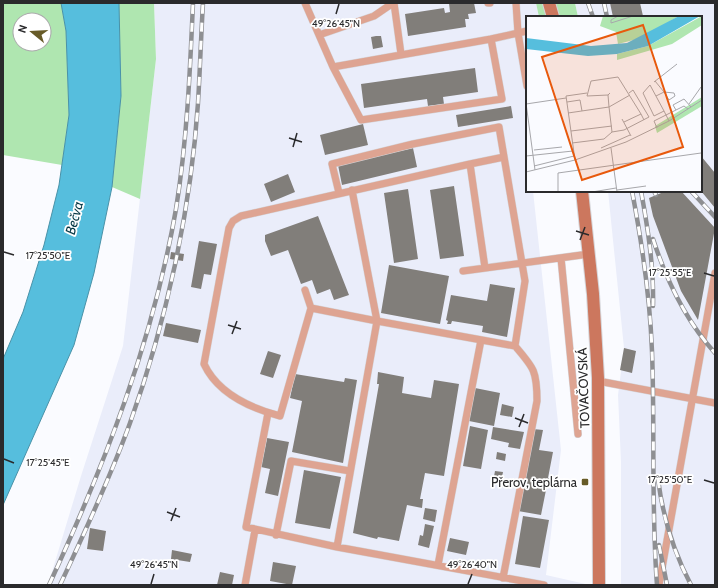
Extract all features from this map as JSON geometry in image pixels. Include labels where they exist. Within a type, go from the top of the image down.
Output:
[{"type":"main road","points":[[550,3],[553,16]]},
{"type":"main road","name":"TOVAČOVSKÁ","points":[[582,192],[589,254],[598,381],[599,585]]},
{"type":"lane","points":[[305,3],[333,67],[361,120],[503,102],[492,38]]},
{"type":"lane","points":[[319,35],[374,16],[393,3],[401,54]]},
{"type":"lane","points":[[516,3],[518,33],[526,80]]},
{"type":"lane","points":[[333,67],[526,31]]},
{"type":"lane","points":[[339,193],[332,164],[412,144],[499,127],[526,281],[515,346]]},
{"type":"lane","points":[[305,290],[311,308],[280,416],[268,413],[231,396],[217,384],[204,364],[229,228],[233,220],[240,216],[504,157]]},
{"type":"lane","points":[[470,164],[485,268]]},
{"type":"lane","points":[[337,547],[377,321],[352,190]]},
{"type":"lane","points":[[463,271],[589,254]]},
{"type":"lane","points":[[561,258],[578,434]]},
{"type":"lane","points":[[659,585],[715,273]]},
{"type":"lane","points":[[311,308],[515,346],[532,366],[537,380],[537,401],[503,578]]},
{"type":"lane","points":[[438,565],[481,340]]},
{"type":"lane","points":[[598,381],[715,403]]},
{"type":"lane","points":[[268,413],[246,527],[276,535],[337,547],[544,585]]},
{"type":"lane","points":[[276,535],[291,462],[350,471]]},
{"type":"lane","points":[[245,585],[255,530]]},
{"type":"shaded area","points":[[154,3],[536,3],[539,16],[526,16],[526,192],[533,192],[561,450],[546,575],[590,585],[48,585],[123,346],[156,59]]},
{"type":"shaded area","points":[[575,3],[715,3],[715,585],[621,585],[621,462],[618,395],[624,348],[608,192],[702,192],[702,16],[578,16]]},
{"type":"green space","points":[[3,3],[61,3],[66,31],[69,115],[62,165],[3,155]]},
{"type":"green space","points":[[119,3],[154,3],[156,59],[140,199],[112,187],[121,96]]},
{"type":"green space","points":[[536,3],[575,3],[578,16],[539,16]]},
{"type":"water","name":"Bečva","points":[[61,3],[119,3],[121,96],[112,187],[94,273],[74,345],[3,505],[3,359],[23,312],[44,245],[59,185],[69,115],[66,31]]},
{"type":"building","points":[[449,3],[474,3],[476,13],[468,14],[469,19],[465,19],[466,27],[408,36],[405,14],[444,8],[445,13],[450,12]]},
{"type":"building","points":[[610,3],[640,3],[643,16],[613,16]]},
{"type":"building","points":[[381,36],[383,47],[373,49],[371,37]]},
{"type":"building","points":[[475,68],[478,92],[443,97],[444,104],[428,106],[427,99],[364,108],[361,84]]},
{"type":"building","points":[[511,106],[513,118],[458,127],[456,115]]},
{"type":"building","points":[[363,124],[368,145],[325,155],[320,135]]},
{"type":"building","points":[[413,148],[417,167],[342,185],[338,165]]},
{"type":"building","points":[[702,157],[715,173],[715,208],[702,192]]},
{"type":"building","points":[[288,174],[295,192],[271,202],[264,184]]},
{"type":"building","points":[[454,186],[464,256],[440,259],[430,190]]},
{"type":"building","points":[[408,189],[418,259],[394,263],[384,193]]},
{"type":"building","points":[[664,192],[682,192],[715,228],[698,320],[681,291],[653,216],[649,198]]},
{"type":"building","points":[[318,216],[349,295],[334,300],[330,289],[317,294],[312,280],[301,284],[288,250],[271,256],[265,241],[265,235]]},
{"type":"building","points":[[199,241],[217,244],[211,275],[204,274],[201,289],[191,287]]},
{"type":"building","points":[[171,252],[184,254],[183,261],[170,259]]},
{"type":"building","points":[[389,265],[449,276],[440,324],[381,313]]},
{"type":"building","points":[[490,284],[515,288],[507,337],[482,332],[483,326],[452,321],[451,324],[447,324],[448,321],[446,320],[451,295],[487,301]]},
{"type":"building","points":[[166,323],[201,330],[198,343],[163,336]]},
{"type":"building","points":[[624,348],[636,351],[632,373],[620,370]]},
{"type":"building","points":[[268,351],[281,355],[273,378],[260,374]]},
{"type":"building","points":[[378,372],[404,377],[402,393],[431,398],[434,380],[459,384],[444,476],[425,473],[420,499],[423,499],[422,508],[407,505],[399,541],[378,537],[377,539],[353,533],[379,384],[377,384]]},
{"type":"building","points":[[295,374],[344,382],[345,378],[357,380],[343,463],[292,452],[302,401],[290,398]]},
{"type":"building","points":[[475,388],[500,393],[494,426],[469,421]]},
{"type":"building","points":[[502,404],[514,407],[512,417],[500,415]]},
{"type":"building","points":[[470,426],[488,430],[481,469],[463,466]]},
{"type":"building","points":[[493,427],[524,432],[520,449],[508,447],[509,443],[491,439]]},
{"type":"building","points":[[533,429],[543,430],[539,450],[553,452],[548,478],[552,479],[551,485],[547,485],[541,515],[518,511]]},
{"type":"building","points":[[267,438],[289,442],[278,496],[265,493],[270,469],[261,467]]},
{"type":"building","points":[[497,452],[506,454],[505,461],[496,459]]},
{"type":"building","points":[[304,470],[341,477],[330,529],[295,523]]},
{"type":"building","points":[[495,471],[503,472],[501,483],[493,482]]},
{"type":"building","points":[[425,508],[437,510],[435,522],[423,519]]},
{"type":"building","points":[[523,516],[549,520],[540,568],[515,564]]},
{"type":"building","points":[[425,524],[434,526],[429,548],[418,545],[420,535],[423,536]]},
{"type":"building","points":[[90,528],[106,531],[103,551],[87,549]]},
{"type":"building","points":[[450,538],[469,542],[466,555],[447,551]]},
{"type":"building","points":[[172,550],[192,554],[190,562],[171,559]]},
{"type":"building","points":[[273,562],[296,566],[292,585],[270,581]]},
{"type":"building","points":[[220,572],[234,575],[232,585],[217,585]]},
{"type":"railway","points":[[49,585],[70,540],[108,448],[125,401],[154,306],[166,258],[176,209],[183,158],[188,106],[193,3]]},
{"type":"railway","points":[[60,585],[97,505],[130,423],[155,346],[165,306],[183,224],[195,143],[203,3]]},
{"type":"railway","points":[[588,3],[593,16]]},
{"type":"railway","points":[[604,3],[607,16]]},
{"type":"railway","points":[[632,192],[645,271],[651,331],[653,380],[654,526],[657,585]]},
{"type":"railway","points":[[641,192],[650,248],[653,277],[653,306]]},
{"type":"railway","points":[[692,192],[715,217]]},
{"type":"railway","points":[[653,239],[664,269],[678,299],[695,327],[715,353]]},
{"type":"railway","points":[[658,479],[666,521],[674,547],[691,585]]},
{"type":"railway","points":[[659,545],[667,585]]},
{"type":"place","name":"Přerov, teplárna","points":[[585,482]]}]
